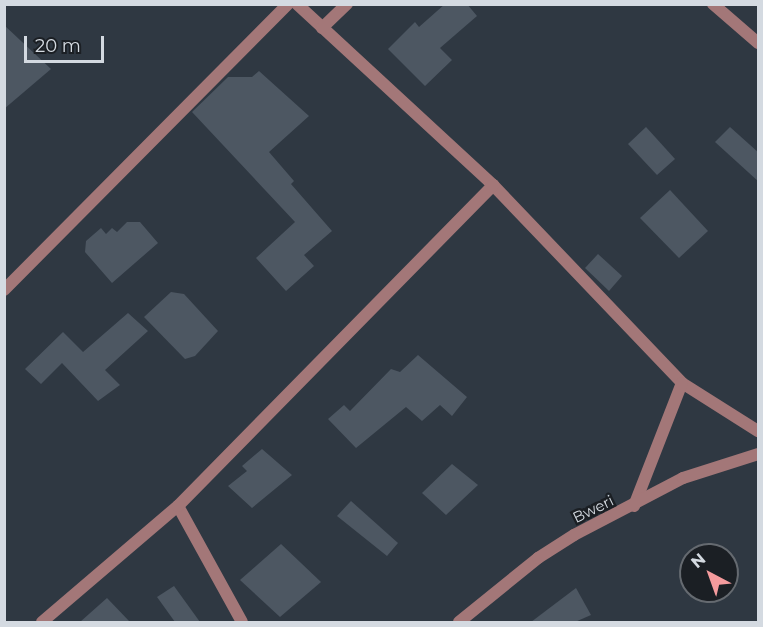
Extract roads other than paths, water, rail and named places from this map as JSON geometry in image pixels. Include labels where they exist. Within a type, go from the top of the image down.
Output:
[{"type":"street","points":[[4,290],[288,4]]},
{"type":"street","points":[[297,4],[493,185],[682,383],[759,430]]},
{"type":"street","points":[[322,28],[347,4]]},
{"type":"street","points":[[713,4],[759,43]]},
{"type":"street","points":[[42,622],[178,506],[493,185]]},
{"type":"street","points":[[634,506],[682,383]]},
{"type":"street","name":"Bweri","points":[[459,622],[538,558],[683,478],[759,454]]},
{"type":"street","points":[[178,506],[242,622]]}]
